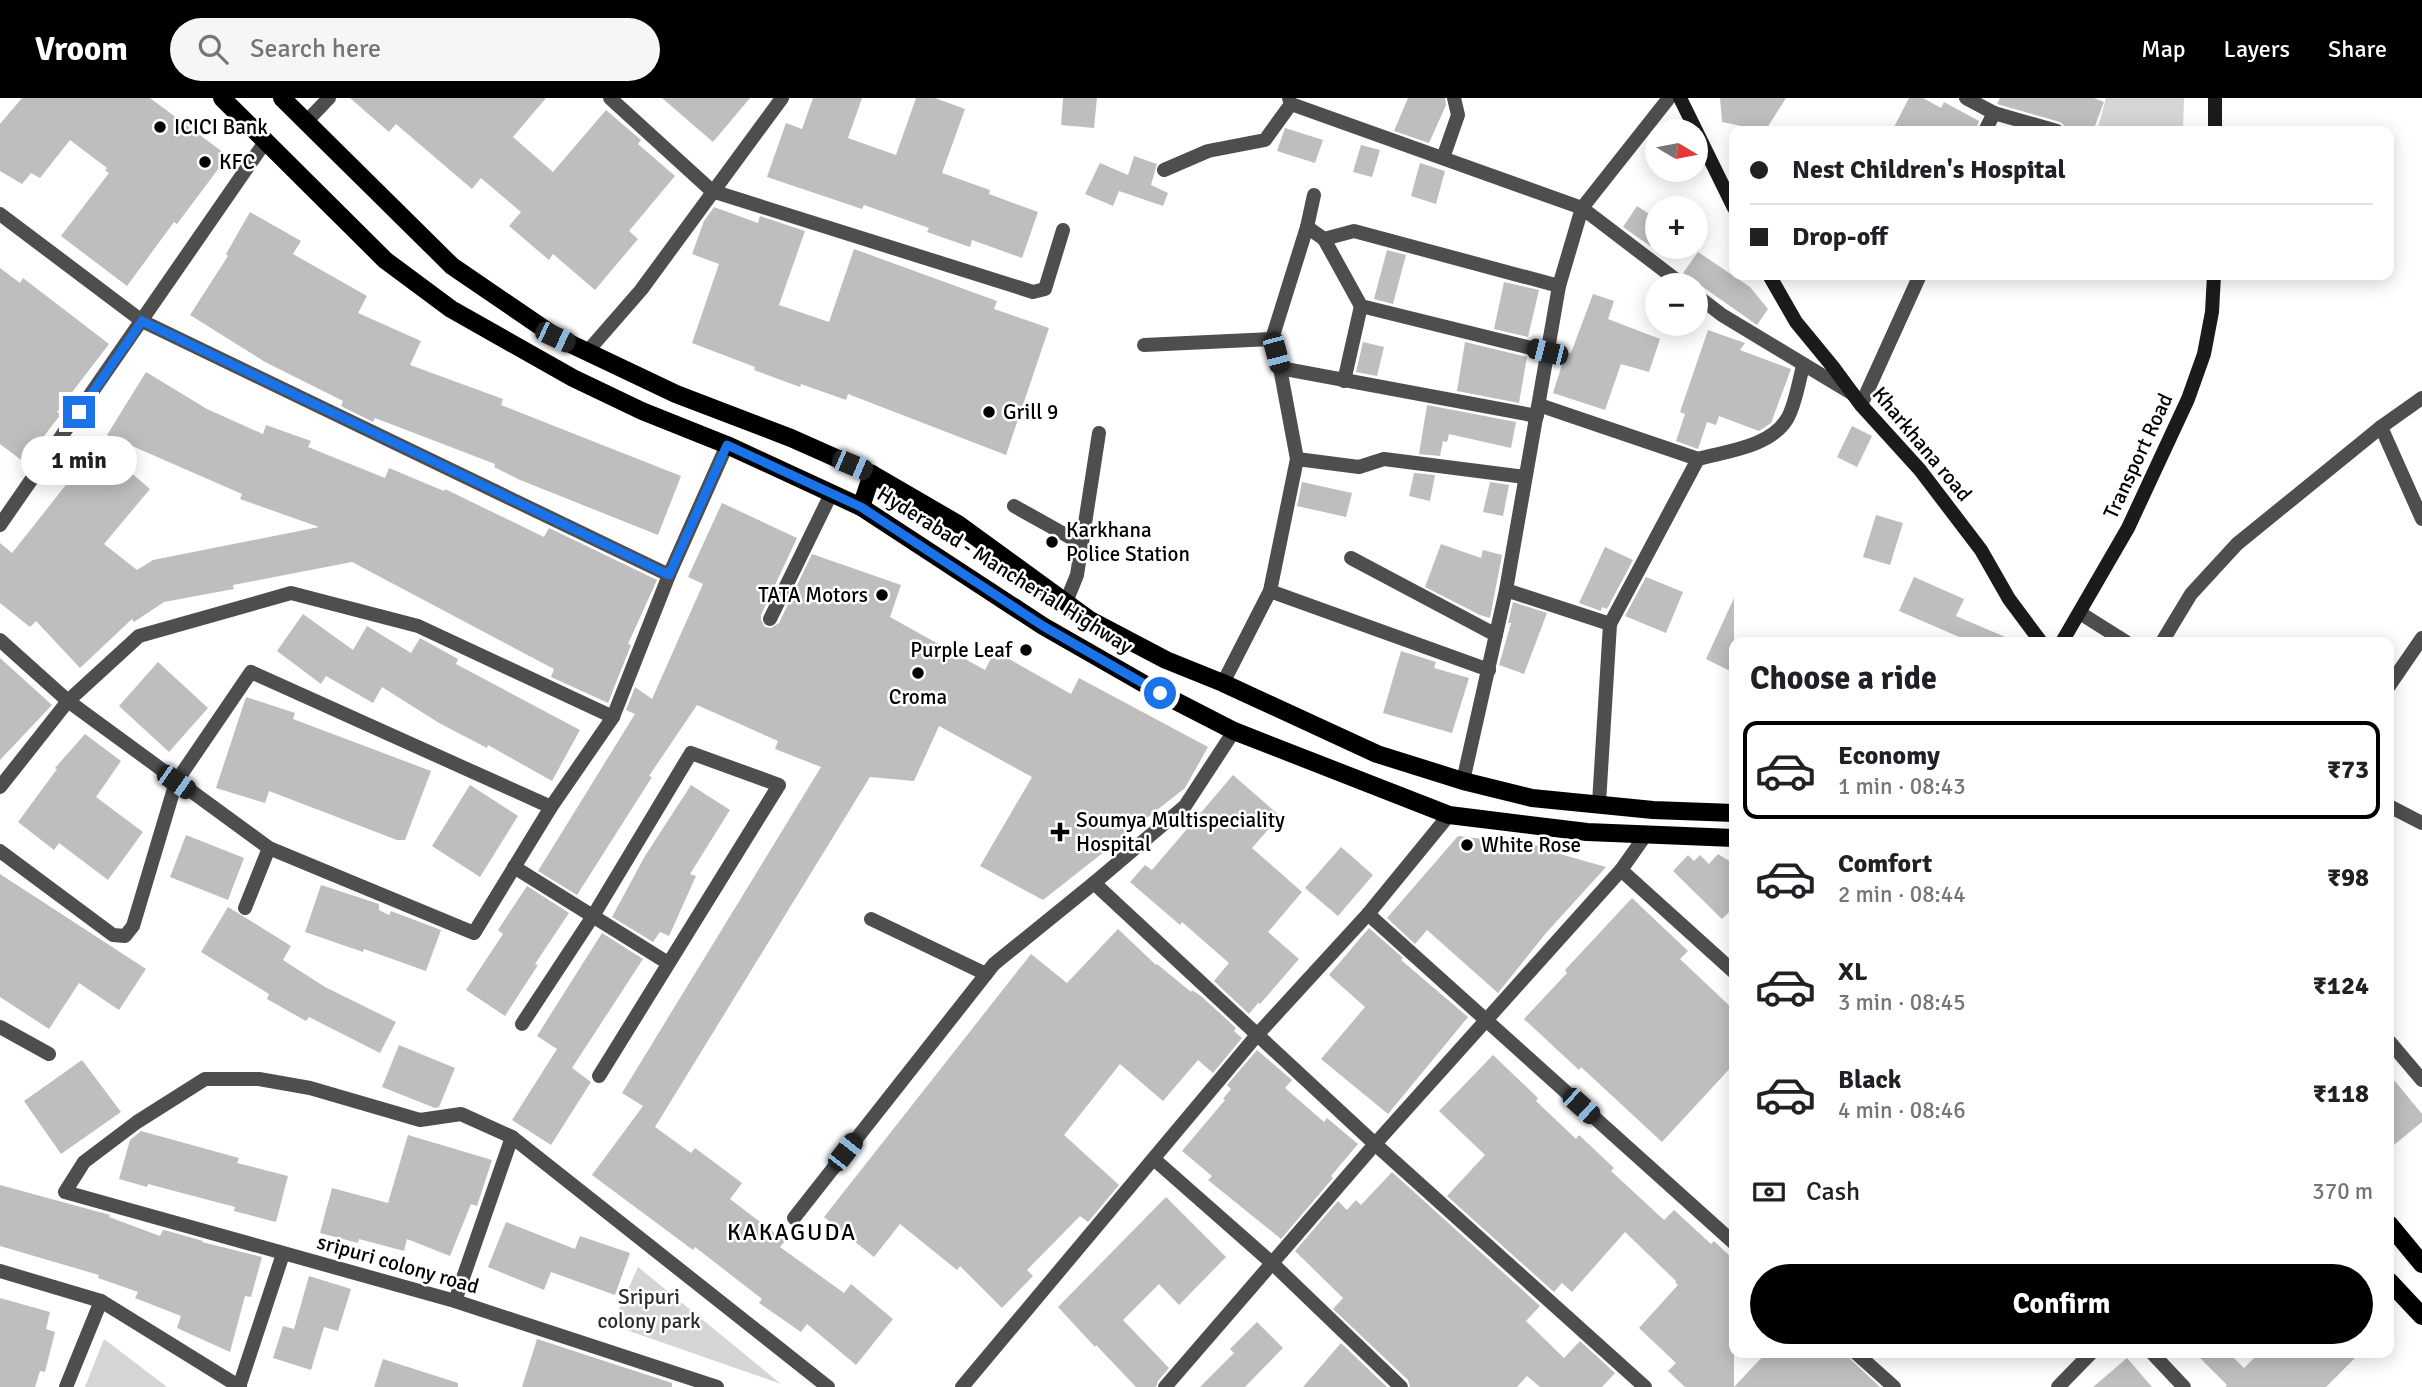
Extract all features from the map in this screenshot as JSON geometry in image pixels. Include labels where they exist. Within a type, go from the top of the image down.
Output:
[{"type":"main road","name":"Hyderabad - Mancherial Highway","points":[[222,98],[385,260],[451,309],[573,378],[861,507],[1043,626],[1160,693],[1234,731],[1450,815],[1587,832],[1729,838]]},
{"type":"main road","name":"Hyderabad - Mancherial Highway","points":[[282,98],[452,266],[555,337],[676,394],[791,438],[872,474],[958,524],[1090,620],[1166,660],[1223,683],[1377,754],[1462,780],[1532,798],[1653,810],[1729,813]]},
{"type":"main road","points":[[861,507],[872,474]]},
{"type":"main road","points":[[2394,1230],[2422,1264]]},
{"type":"main road","points":[[2394,1286],[2422,1315]]},
{"type":"street","points":[[306,122],[329,98]]},
{"type":"street","points":[[610,98],[712,191],[1033,292],[1045,289],[1063,230]]},
{"type":"street","points":[[587,352],[640,290],[782,98]]},
{"type":"street","points":[[1443,158],[1458,115],[1454,98]]},
{"type":"street","points":[[1462,780],[1506,590],[1559,286],[1581,208],[1669,98]]},
{"type":"street","points":[[1680,98],[1729,198]]},
{"type":"street","points":[[1966,98],[1994,113],[2040,126]]},
{"type":"street","points":[[2214,98],[2215,126]]},
{"type":"street","points":[[1164,170],[1208,151],[1265,140],[1290,101],[1581,208],[1667,273]]},
{"type":"street","points":[[1988,126],[1994,113]]},
{"type":"street","points":[[0,525],[265,142]]},
{"type":"street","points":[[1223,683],[1270,591],[1297,459],[1272,339],[1307,227],[1314,195]]},
{"type":"street","points":[[0,214],[142,321],[669,575]]},
{"type":"street","points":[[1307,227],[1324,239],[1362,306],[1344,380]]},
{"type":"street","points":[[1324,239],[1354,231],[1559,286]]},
{"type":"street","name":"Kharkhana road","points":[[1772,280],[1796,322],[1857,400],[1920,470],[1981,550],[2009,599],[2037,637]]},
{"type":"street","points":[[1708,304],[1857,400],[1917,280]]},
{"type":"street","name":"Transport Road","points":[[2065,637],[2127,528],[2188,399],[2204,354],[2212,312],[2214,280]]},
{"type":"street","points":[[1362,306],[1547,352]]},
{"type":"street","points":[[1144,345],[1272,339]]},
{"type":"street","points":[[1280,368],[1538,410],[1698,459],[1760,442],[1773,434],[1787,418],[1803,366]]},
{"type":"street","points":[[2165,637],[2191,594],[2237,544],[2381,427],[2422,398]]},
{"type":"street","points":[[2381,427],[2422,519]]},
{"type":"street","points":[[1066,602],[1077,575],[1099,433]]},
{"type":"street","points":[[0,640],[68,701],[270,848],[474,933],[551,807],[613,717],[669,575],[727,445]]},
{"type":"street","points":[[1297,459],[1359,467],[1384,459],[1525,477]]},
{"type":"street","points":[[1599,803],[1611,624],[1698,459]]},
{"type":"street","points":[[770,620],[832,492]]},
{"type":"street","points":[[1014,506],[1082,544]]},
{"type":"street","points":[[1351,558],[1496,635]]},
{"type":"street","points":[[1506,590],[1611,624]]},
{"type":"street","points":[[1270,591],[1489,670]]},
{"type":"street","points":[[0,787],[68,701],[139,636],[291,593],[418,626],[613,717]]},
{"type":"street","points":[[2080,613],[2118,637]]},
{"type":"street","points":[[2394,679],[2422,638]]},
{"type":"street","points":[[0,851],[113,935],[125,936],[133,926],[176,782],[251,672],[551,807]]},
{"type":"street","points":[[794,1218],[994,964],[1185,806],[1234,731]]},
{"type":"street","points":[[522,1024],[593,916],[691,753],[779,785],[598,1076]]},
{"type":"street","points":[[2394,809],[2422,823]]},
{"type":"street","points":[[962,1387],[1155,1160],[1257,1035],[1368,914],[1450,815]]},
{"type":"street","points":[[1165,1387],[1375,1144],[1621,870],[1645,835]]},
{"type":"street","points":[[245,908],[270,848]]},
{"type":"street","points":[[514,867],[668,963]]},
{"type":"street","points":[[1621,870],[1729,967]]},
{"type":"street","points":[[1094,883],[1375,1144],[1645,1387]]},
{"type":"street","points":[[1368,914],[1729,1239]]},
{"type":"street","points":[[871,919],[986,974]]},
{"type":"street","points":[[0,1027],[49,1054]]},
{"type":"street","points":[[2394,1047],[2422,1080]]},
{"type":"street","name":"sripuri colony road","points":[[512,1137],[461,1114],[419,1120],[310,1088],[260,1079],[205,1079],[137,1122],[84,1161],[65,1192],[455,1301],[717,1387]]},
{"type":"street","points":[[455,1301],[512,1137],[828,1387]]},
{"type":"street","points":[[1155,1160],[1272,1263],[1401,1387]]},
{"type":"street","points":[[0,1271],[101,1301],[240,1387],[283,1254]]},
{"type":"street","points":[[66,1387],[101,1301]]},
{"type":"street","points":[[1862,1358],[1894,1387]]},
{"type":"street","points":[[2058,1387],[2086,1358]]},
{"type":"street","points":[[2157,1358],[2184,1387]]},
{"type":"green space","points":[[2106,98],[2184,98],[2183,126],[2098,126]]},
{"type":"green space","name":"Sripuri colony park","points":[[638,1267],[781,1384],[612,1325]]},
{"type":"green space","points":[[104,1339],[167,1387],[85,1387]]},
{"type":"building","points":[[22,98],[150,98],[228,156],[177,224],[174,222],[127,286],[61,236],[109,173],[105,170],[107,168],[70,140],[40,178],[31,173],[22,184],[0,171],[0,124]]},
{"type":"building","points":[[350,98],[546,98],[513,137],[553,172],[606,110],[641,140],[638,144],[675,176],[629,231],[638,239],[595,290],[553,254],[549,260],[509,226],[521,212],[481,178],[472,189],[396,124],[389,132]]},
{"type":"building","points":[[662,98],[750,98],[713,142]]},
{"type":"building","points":[[813,98],[862,98],[848,138],[896,155],[916,98],[935,98],[965,109],[942,173],[990,190],[989,194],[1038,212],[1022,258],[972,240],[970,247],[927,232],[929,228],[864,205],[862,209],[767,177],[786,123],[802,129]]},
{"type":"building","points":[[1063,98],[1097,98],[1094,128],[1061,125]]},
{"type":"building","points":[[1408,98],[1445,98],[1446,105],[1429,143],[1394,131]]},
{"type":"building","points":[[1720,98],[1786,98],[1768,126],[1741,126],[1722,122]]},
{"type":"building","points":[[1909,98],[1923,98],[1941,108],[1944,102],[1979,121],[1977,126],[1895,126]]},
{"type":"building","points":[[2000,98],[2094,98],[2104,102],[2095,126],[2064,126],[2060,122],[1997,104]]},
{"type":"building","points":[[1285,128],[1323,140],[1315,163],[1277,151]]},
{"type":"building","points":[[1361,145],[1380,150],[1372,177],[1353,172]]},
{"type":"building","points":[[1134,156],[1157,164],[1151,185],[1168,193],[1163,206],[1119,191],[1113,206],[1085,194],[1100,163],[1128,175]]},
{"type":"building","points":[[1420,163],[1445,171],[1436,204],[1411,196]]},
{"type":"building","points":[[1637,206],[1645,211],[1645,242],[1623,227]]},
{"type":"building","points":[[714,207],[758,223],[760,216],[805,231],[779,305],[829,322],[854,249],[997,301],[994,309],[1049,328],[1006,455],[848,394],[846,400],[801,384],[800,387],[692,343],[719,264],[692,254],[704,221]]},
{"type":"building","points":[[250,212],[301,241],[293,254],[367,296],[358,313],[421,341],[410,365],[503,399],[501,405],[681,476],[658,535],[520,480],[494,467],[495,464],[375,418],[373,422],[341,406],[343,401],[265,362],[190,315],[228,256],[226,254]]},
{"type":"building","points":[[1387,250],[1406,255],[1393,304],[1374,299]]},
{"type":"building","points":[[1693,259],[1708,259],[1729,273],[1729,280],[1740,280],[1750,287],[1768,309],[1757,325],[1708,291],[1708,273],[1683,273]]},
{"type":"building","points":[[0,268],[20,283],[23,278],[109,344],[57,412],[61,414],[24,462],[0,444]]},
{"type":"building","points":[[1504,282],[1539,290],[1528,337],[1494,329]]},
{"type":"building","points":[[1593,294],[1614,301],[1608,319],[1645,333],[1645,336],[1660,339],[1649,372],[1621,364],[1605,410],[1553,393],[1566,352],[1571,353]]},
{"type":"building","points":[[1708,330],[1745,343],[1740,350],[1791,369],[1771,423],[1759,431],[1719,416],[1716,425],[1707,422],[1698,449],[1676,441],[1685,414],[1680,412]]},
{"type":"building","points":[[1363,342],[1384,347],[1377,376],[1356,372]]},
{"type":"building","points":[[1465,342],[1527,357],[1519,403],[1457,391]]},
{"type":"building","points":[[146,372],[207,409],[263,434],[266,425],[311,441],[308,447],[385,478],[389,468],[444,491],[445,489],[544,537],[549,528],[657,580],[628,644],[631,645],[608,703],[551,677],[554,669],[352,562],[233,585],[234,589],[164,602],[134,622],[132,619],[80,668],[36,621],[30,627],[0,603],[0,543],[12,553],[69,481],[64,477],[94,441],[150,489],[104,544],[137,570],[153,560],[319,527],[240,499],[242,494],[107,435]]},
{"type":"building","points":[[1427,405],[1516,422],[1511,448],[1449,434],[1447,442],[1443,441],[1440,456],[1419,454]]},
{"type":"building","points":[[1852,426],[1872,436],[1857,467],[1837,457]]},
{"type":"building","points":[[1414,473],[1435,475],[1430,501],[1409,496]]},
{"type":"building","points":[[1302,482],[1352,493],[1346,517],[1297,506]]},
{"type":"building","points":[[1490,482],[1509,485],[1503,516],[1483,512]]},
{"type":"building","points":[[722,503],[797,538],[761,615],[765,627],[771,628],[779,623],[812,554],[901,585],[890,617],[985,670],[995,651],[1071,694],[1079,678],[1208,747],[1185,788],[1043,900],[980,866],[1032,777],[939,726],[914,781],[870,777],[655,1127],[691,1153],[695,1148],[742,1183],[730,1199],[785,1241],[780,1247],[844,1293],[851,1284],[893,1319],[856,1365],[807,1324],[801,1332],[759,1303],[762,1299],[695,1247],[693,1250],[592,1175],[643,1106],[622,1093],[821,767],[775,749],[778,741],[697,705],[649,776],[652,777],[577,895],[538,871],[635,714],[626,710],[635,687],[652,699],[703,584],[688,577]]},
{"type":"building","points":[[1876,515],[1903,523],[1890,565],[1863,557]]},
{"type":"building","points":[[1441,544],[1481,558],[1483,550],[1502,555],[1490,618],[1425,587]]},
{"type":"building","points":[[1605,547],[1633,560],[1607,609],[1602,607],[1601,611],[1579,603]]},
{"type":"building","points":[[1646,577],[1683,592],[1666,633],[1625,616]]},
{"type":"building","points":[[1914,577],[1964,599],[1956,616],[2005,637],[1959,637],[1899,611]]},
{"type":"building","points":[[1734,598],[1734,637],[1729,637],[1729,670],[1706,659]]},
{"type":"building","points":[[1513,602],[1547,613],[1524,674],[1499,665],[1511,623],[1508,623]]},
{"type":"building","points":[[303,614],[353,650],[367,626],[411,653],[420,638],[458,659],[456,664],[580,730],[552,781],[488,745],[487,748],[439,723],[382,687],[373,703],[326,676],[321,684],[277,651]]},
{"type":"building","points":[[1401,651],[1436,662],[1434,668],[1469,678],[1452,733],[1383,713]]},
{"type":"building","points":[[0,658],[52,705],[0,760]]},
{"type":"building","points":[[158,662],[208,708],[169,752],[119,706]]},
{"type":"building","points":[[246,697],[295,713],[293,719],[431,771],[405,840],[397,840],[269,791],[265,803],[216,788]]},
{"type":"building","points":[[85,734],[121,761],[96,797],[143,832],[108,880],[59,843],[54,850],[18,822],[57,769],[55,768]]},
{"type":"building","points":[[1233,775],[1280,816],[1252,848],[1302,892],[1268,932],[1299,959],[1249,1014],[1214,981],[1229,963],[1130,882],[1145,865],[1152,870]]},
{"type":"building","points":[[470,785],[518,816],[480,877],[432,846]]},
{"type":"building","points":[[691,785],[730,810],[690,874],[696,876],[669,936],[660,932],[653,942],[612,917],[645,856]]},
{"type":"building","points":[[186,835],[244,858],[228,900],[170,877]]},
{"type":"building","points":[[1458,836],[1549,847],[1546,850],[1606,867],[1546,933],[1498,993],[1427,930],[1415,944],[1387,918]]},
{"type":"building","points":[[1341,847],[1373,875],[1338,916],[1305,888]]},
{"type":"building","points":[[1718,854],[1729,861],[1729,912],[1722,919],[1673,871],[1688,855],[1694,861],[1700,855],[1709,864]]},
{"type":"building","points":[[0,874],[146,969],[119,1010],[79,983],[49,1029],[0,997]]},
{"type":"building","points":[[321,885],[379,904],[379,910],[389,915],[391,911],[441,930],[426,971],[305,932]]},
{"type":"building","points":[[527,886],[569,913],[505,1016],[466,990],[503,934],[498,930]]},
{"type":"building","points":[[1632,898],[1688,951],[1680,959],[1729,1005],[1729,1069],[1662,1142],[1524,1019],[1567,973],[1565,970]]},
{"type":"building","points":[[228,907],[291,946],[283,960],[325,987],[396,1022],[380,1053],[309,1017],[306,1021],[267,999],[269,994],[201,952]]},
{"type":"building","points":[[1369,928],[1403,958],[1401,960],[1468,1017],[1388,1114],[1321,1059],[1365,1007],[1329,975]]},
{"type":"building","points":[[1118,929],[1156,965],[1191,992],[1192,990],[1201,996],[1236,1028],[1234,1031],[1242,1038],[1213,1073],[1198,1060],[1163,1101],[1120,1064],[1064,1135],[1119,1185],[1088,1222],[1080,1216],[1027,1270],[1033,1276],[1002,1308],[960,1266],[957,1270],[900,1224],[874,1257],[824,1217],[1031,954],[1067,983]]},
{"type":"building","points":[[602,933],[643,959],[572,1068],[591,1082],[551,1145],[512,1120],[557,1049],[537,1036]]},
{"type":"building","points":[[399,1045],[455,1068],[439,1107],[435,1108],[382,1087]]},
{"type":"building","points":[[1257,1050],[1292,1080],[1285,1088],[1324,1122],[1327,1118],[1358,1144],[1281,1239],[1208,1180],[1212,1176],[1182,1151],[1225,1100],[1223,1099],[1231,1089],[1227,1085]]},
{"type":"building","points":[[1493,1055],[1538,1098],[1536,1101],[1576,1139],[1579,1135],[1614,1168],[1611,1171],[1664,1220],[1674,1210],[1711,1244],[1714,1241],[1729,1255],[1729,1358],[1734,1358],[1734,1387],[1685,1387],[1668,1371],[1676,1363],[1639,1328],[1678,1285],[1625,1232],[1572,1292],[1562,1283],[1554,1292],[1447,1196],[1485,1155],[1439,1111]]},
{"type":"building","points":[[82,1060],[121,1112],[61,1154],[24,1101]]},
{"type":"building","points":[[2394,1080],[2422,1114],[2422,1122],[2394,1145]]},
{"type":"building","points":[[141,1131],[239,1158],[237,1163],[288,1176],[276,1222],[234,1211],[235,1207],[119,1179],[130,1140]]},
{"type":"building","points":[[408,1135],[492,1160],[477,1206],[471,1204],[450,1256],[407,1239],[404,1251],[359,1239],[358,1243],[320,1233],[332,1188],[388,1203]]},
{"type":"building","points":[[1392,1172],[1540,1306],[1526,1321],[1564,1358],[1580,1341],[1615,1373],[1602,1387],[1540,1387],[1527,1376],[1517,1387],[1410,1387],[1408,1380],[1333,1309],[1343,1298],[1295,1251],[1338,1201],[1347,1210],[1356,1200],[1361,1205]]},
{"type":"building","points":[[0,1185],[110,1215],[109,1217],[160,1236],[163,1230],[168,1231],[262,1257],[251,1297],[245,1296],[230,1352],[177,1328],[181,1316],[135,1298],[138,1292],[98,1278],[99,1275],[0,1246]]},
{"type":"building","points":[[1166,1197],[1226,1257],[1179,1305],[1159,1284],[1123,1320],[1169,1368],[1156,1387],[1136,1387],[1058,1307]]},
{"type":"building","points":[[506,1222],[575,1249],[580,1236],[630,1253],[615,1295],[551,1272],[544,1290],[488,1267]]},
{"type":"building","points":[[309,1276],[351,1289],[338,1331],[324,1327],[311,1370],[273,1358],[283,1326],[294,1329]]},
{"type":"building","points":[[0,1298],[50,1312],[46,1329],[55,1332],[45,1372],[40,1371],[35,1387],[0,1387]]},
{"type":"building","points":[[1257,1322],[1283,1348],[1245,1387],[1200,1387],[1234,1353],[1230,1349]]},
{"type":"building","points":[[537,1339],[672,1383],[672,1387],[522,1387]]},
{"type":"building","points":[[1341,1343],[1387,1387],[1303,1387]]},
{"type":"building","points":[[1761,1358],[1849,1358],[1880,1387],[1734,1387]]},
{"type":"building","points":[[2127,1358],[2152,1387],[2093,1387]]},
{"type":"building","points":[[2200,1358],[2234,1358],[2244,1368],[2254,1358],[2355,1358],[2326,1387],[2225,1387],[2227,1385]]},
{"type":"building","points":[[383,1359],[458,1383],[458,1387],[374,1387]]},
{"type":"place","name":"ICICI Bank","points":[[160,127]]},
{"type":"place","name":"KFC","points":[[205,162]]},
{"type":"place","name":"Grill 9","points":[[989,412]]},
{"type":"place","name":"Karkhana Police Station","points":[[1052,542]]},
{"type":"place","name":"TATA Motors","points":[[882,595]]},
{"type":"place","name":"Purple Leaf","points":[[1026,650]]},
{"type":"place","name":"Croma","points":[[918,673]]},
{"type":"place","name":"Soumya Multispeciality Hospital","points":[[1060,832]]},
{"type":"place","name":"White Rose","points":[[1467,845]]},
{"type":"district","name":"KAKAGUDA","points":[[792,1232]]},
{"type":"route","points":[[79,412],[142,321],[669,575],[727,445],[861,507],[1043,626],[1160,693]]}]
